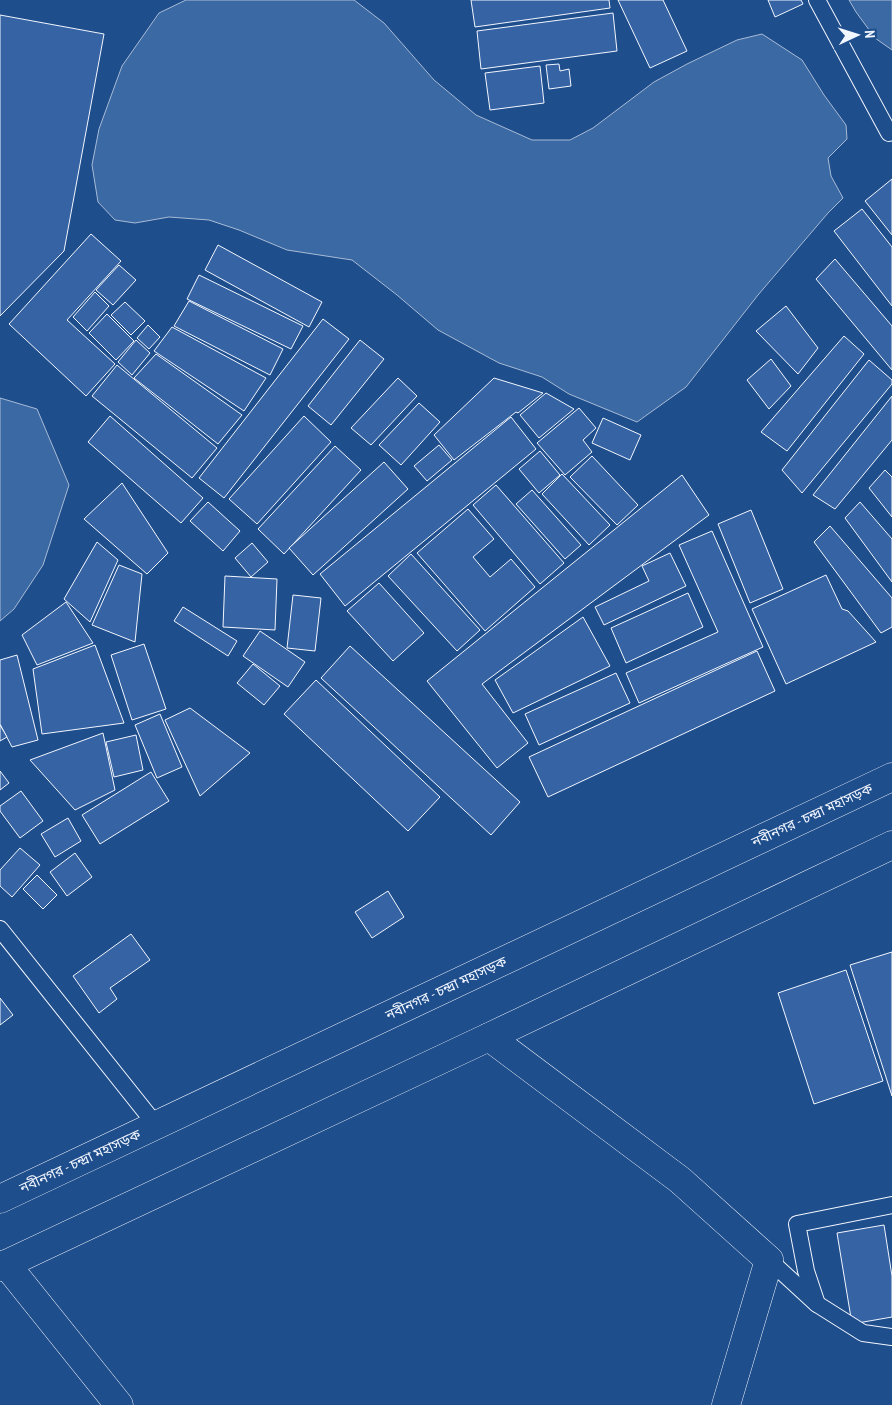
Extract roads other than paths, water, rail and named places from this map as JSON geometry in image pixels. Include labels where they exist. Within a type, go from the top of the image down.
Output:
[{"type":"main road","name":"নবীনগর - চন্দ্রা মহাসড়ক","points":[[0,1199],[892,777]]},
{"type":"main road","points":[[119,1405],[3,1265],[892,845]]},
{"type":"main road","points":[[489,1037],[680,1180],[769,1260],[726,1405]]},
{"type":"lane","points":[[817,0],[889,133],[892,132]]},
{"type":"lane","points":[[0,928],[156,1125]]},
{"type":"lane","points":[[817,1304],[806,1271],[797,1224],[892,1205]]},
{"type":"lane","points":[[769,1260],[817,1304],[863,1333],[892,1337]]},
{"type":"water","points":[[186,0],[354,0],[384,23],[434,80],[476,115],[532,140],[570,140],[593,128],[654,82],[737,40],[762,34],[802,60],[846,125],[847,139],[828,158],[831,176],[843,198],[758,295],[686,387],[637,422],[569,394],[542,377],[499,363],[438,330],[352,260],[287,250],[209,220],[169,217],[135,223],[115,220],[98,202],[92,165],[99,129],[122,66],[159,13]]},
{"type":"water","points":[[849,0],[892,0],[892,50],[875,38]]},
{"type":"water","points":[[0,398],[37,409],[69,485],[43,565],[14,609],[0,621]]}]
